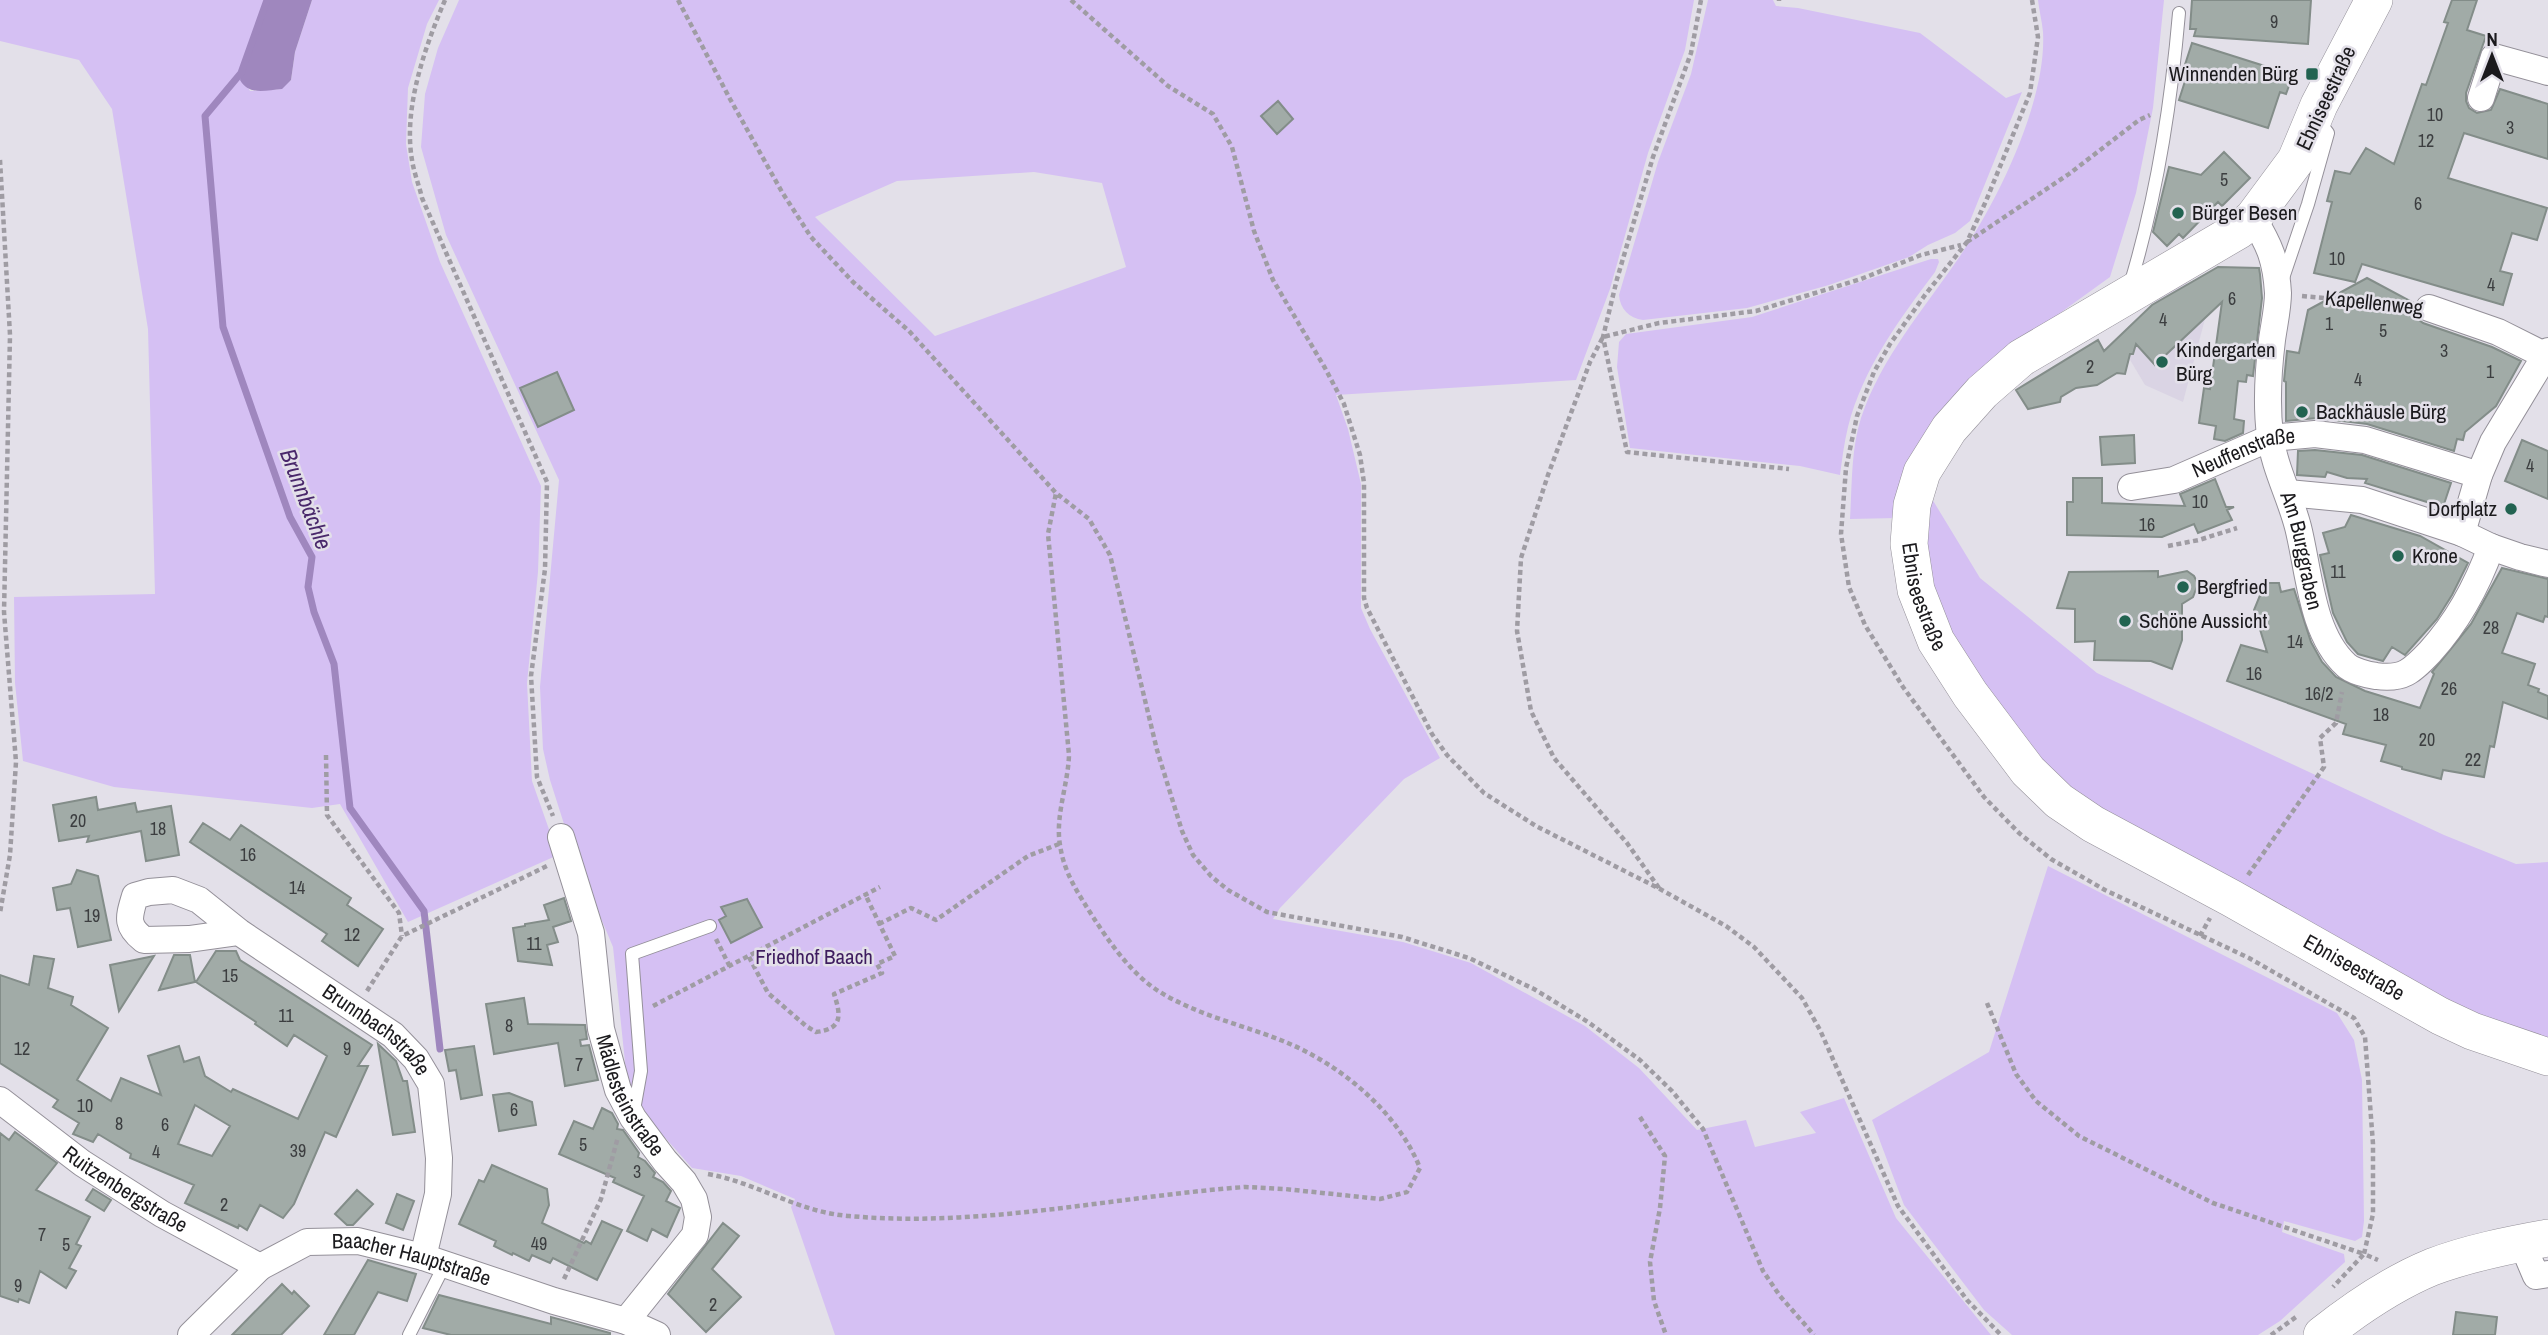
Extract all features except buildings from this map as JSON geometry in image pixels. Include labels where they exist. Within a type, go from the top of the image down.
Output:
[{"type":"street","name":"Ebniseestraße","points":[[2374,0],[2314,116],[2296,160],[2253,218],[2239,230],[2021,358],[1982,392],[1949,429],[1922,472],[1912,505],[1909,544],[1916,590],[1936,640],[1970,694],[2028,771],[2059,801],[2093,824],[2440,1016],[2472,1031],[2548,1057]]},
{"type":"street","points":[[2481,98],[2494,57],[2548,72]]},
{"type":"street","name":"Am Burggraben","points":[[2253,218],[2271,248],[2278,294],[2267,388],[2270,438],[2298,530],[2314,603],[2328,640],[2347,667]]},
{"type":"street","name":"Kapellenweg","points":[[2428,308],[2498,332],[2547,354]]},
{"type":"street","points":[[2462,533],[2479,475],[2493,442],[2547,354]]},
{"type":"street","name":"Neuffenstraße","points":[[2131,486],[2174,480],[2270,438],[2315,434],[2365,440],[2479,475]]},
{"type":"street","points":[[2288,494],[2362,500],[2462,533],[2491,547],[2548,564]]},
{"type":"street","points":[[2347,667],[2373,676],[2397,678],[2413,670],[2463,610],[2491,547]]},
{"type":"street","name":"Mädlesteinstraße","points":[[564,846],[591,933],[601,1029],[618,1090],[631,1114],[694,1199],[698,1217],[695,1235],[626,1321]]},
{"type":"street","name":"Brunnbachstraße","points":[[239,932],[393,1035],[416,1059],[431,1084],[439,1146],[435,1260]]},
{"type":"street","name":"Ruitzenbergstraße","points":[[0,1100],[82,1163],[162,1213],[260,1267]]},
{"type":"street","name":"Baacher Hauptstraße","points":[[191,1335],[260,1267],[307,1242],[358,1241],[435,1260],[554,1301],[626,1321],[657,1335]]},
{"type":"street","points":[[2322,1335],[2397,1285],[2432,1268],[2535,1241],[2536,1276],[2548,1274]]},
{"type":"lane","points":[[2126,295],[2145,237],[2160,164],[2179,13]]},
{"type":"lane","points":[[2278,294],[2328,133],[2314,116]]},
{"type":"lane","points":[[631,1114],[641,1071],[632,954],[710,926]]},
{"type":"lane","points":[[409,1335],[435,1260]]},
{"type":"path","points":[[355,1009],[402,936],[564,846],[537,777],[531,676],[545,569],[547,482],[422,198],[412,158],[411,128],[415,96],[432,31],[445,0]]},
{"type":"path","points":[[678,0],[782,192],[811,237],[853,282],[909,331],[1056,493],[1089,519],[1110,555],[1157,750],[1182,831],[1193,855],[1211,877],[1267,912],[1402,937],[1469,958],[1545,996],[1588,1022],[1640,1060],[1672,1091],[1703,1129],[1763,1270],[1780,1296],[1814,1335]]},
{"type":"path","points":[[1071,0],[1168,86],[1213,114],[1232,147],[1254,231],[1272,280],[1344,404],[1360,455],[1364,483],[1364,598],[1376,628],[1432,734],[1447,755],[1484,793],[1536,826],[1726,926],[1745,940],[1802,998],[1820,1030],[1898,1206],[1967,1300],[2001,1335]]},
{"type":"path","points":[[1660,889],[1627,844],[1554,758],[1531,711],[1517,631],[1521,558],[1548,475],[1590,362],[1603,337],[1653,157],[1691,53],[1701,0]]},
{"type":"path","points":[[1603,337],[1659,323],[1756,311],[1861,279],[1920,256],[1965,244],[2069,174],[2138,120],[2169,106]]},
{"type":"path","points":[[0,160],[10,335],[4,612],[16,762],[10,855],[0,913]]},
{"type":"path","name":"Kapellenweg","points":[[2278,294],[2360,302],[2417,312],[2428,308]]},
{"type":"path","points":[[1603,337],[1627,452],[1789,469]]},
{"type":"path","points":[[675,1172],[701,1172],[735,1178],[797,1206],[829,1213],[910,1218],[982,1218],[1245,1187],[1380,1199],[1407,1192],[1420,1168],[1412,1149],[1398,1126],[1344,1075],[1320,1059],[1285,1042],[1202,1012],[1159,991],[1131,966],[1107,938],[1074,890],[1060,844],[1059,825],[1068,779],[1069,755],[1048,534],[1056,493]]},
{"type":"path","points":[[2168,546],[2237,528]]},
{"type":"path","points":[[2200,936],[2213,912],[2221,916],[2324,767],[2320,738],[2336,723],[2347,667]]},
{"type":"path","points":[[326,755],[327,815],[399,913],[402,936]]},
{"type":"path","points":[[879,924],[911,908],[936,920],[1028,856],[1060,844]]},
{"type":"path","points":[[656,1005],[880,887]]},
{"type":"path","points":[[2105,890],[2249,958],[2354,1018],[2365,1037],[2373,1132],[2373,1214],[2364,1254]]},
{"type":"path","points":[[749,957],[768,993],[806,1026],[816,1032],[833,1027],[838,1020],[839,1010],[834,994],[882,973],[877,964],[895,956],[865,894]]},
{"type":"path","points":[[710,926],[730,967]]},
{"type":"path","points":[[1987,1003],[2016,1074],[2036,1101],[2079,1136],[2214,1203],[2394,1266],[2397,1285]]},
{"type":"path","points":[[554,1301],[601,1199],[621,1128],[631,1114]]},
{"type":"path","points":[[1640,1116],[1665,1156],[1660,1208],[1650,1262],[1654,1301],[1666,1335]]},
{"type":"shaded area","points":[[267,0],[312,0],[295,52],[291,80],[282,89],[258,91],[248,88],[240,80]]},
{"type":"shaded area","name":"Kindergarten Bürg","points":[[2182,277],[2206,304],[2205,319],[2183,402],[2145,385],[2117,338]]},
{"type":"green space","points":[[0,0],[267,0],[241,73],[250,91],[281,89],[291,80],[295,52],[312,0],[439,0],[427,24],[408,88],[406,144],[412,182],[440,262],[541,486],[538,572],[527,683],[532,781],[558,855],[408,922],[340,804],[312,808],[114,787],[23,761],[15,683],[14,597],[155,594],[148,329],[112,109],[79,60],[0,41]]},
{"type":"green space","name":"Friedhof Baach","points":[[459,0],[1694,0],[1685,50],[1648,153],[1610,289],[1576,380],[1336,395],[1348,429],[1361,484],[1361,608],[1440,758],[1404,779],[1280,908],[1273,919],[1403,942],[1471,963],[1585,1026],[1639,1068],[1697,1130],[1746,1120],[1755,1147],[1816,1133],[1800,1112],[1844,1098],[1896,1218],[1991,1335],[835,1335],[791,1207],[795,1199],[741,1176],[692,1168],[652,1123],[627,1081],[613,947],[572,849],[543,749],[540,687],[559,480],[446,235],[421,147],[425,94],[438,48]],"holes":[[[1034,172],[1102,183],[1126,267],[935,336],[815,217],[897,181]]]},
{"type":"green space","points":[[1708,0],[1773,0],[1776,6],[1920,33],[2006,98],[2022,92],[1970,221],[1955,233],[1909,257],[1829,285],[1747,308],[1643,320],[1630,315],[1623,309],[1619,295],[1658,162],[1691,74]]},
{"type":"green space","points":[[2038,0],[2164,0],[2153,108],[2136,193],[2110,277],[1973,376],[1897,518],[1850,519],[1855,442],[1869,396],[1891,355],[1973,236],[2017,150],[2037,89],[2042,59],[2043,32]]},
{"type":"green space","points":[[1938,259],[1939,262],[1935,272],[1884,345],[1863,385],[1848,427],[1840,475],[1800,466],[1630,448],[1617,367],[1619,342],[1626,334],[1752,317]]},
{"type":"green space","points":[[1926,489],[1980,578],[2097,673],[2444,835],[2516,864],[2548,862],[2548,1048],[2474,1022],[2073,798],[2019,741],[1941,616],[1923,551]]},
{"type":"green space","points":[[2048,866],[2337,1013],[2354,1040],[2362,1080],[2362,1237],[2355,1241],[2284,1221],[2282,1232],[2344,1254],[2345,1262],[2280,1321],[2258,1335],[2012,1335],[1984,1310],[1904,1205],[1872,1120],[1989,1052]]},
{"type":"waterway","name":"Brunnbächle","points":[[267,0],[241,73],[205,116],[223,327],[290,517],[312,557],[308,587],[314,612],[334,664],[350,808],[424,911],[440,1049]]},
{"type":"place","name":"Winnenden Bürg","points":[[2312,74]]},
{"type":"place","name":"Bürger Besen","points":[[2178,213]]},
{"type":"place","name":"Kindergarten Bürg","points":[[2162,362]]},
{"type":"place","name":"Backhäusle Bürg","points":[[2302,412]]},
{"type":"place","name":"Dorfplatz","points":[[2511,509]]},
{"type":"place","name":"Krone","points":[[2398,556]]},
{"type":"place","name":"Bergfried","points":[[2183,587]]},
{"type":"place","name":"Schöne Aussicht","points":[[2125,621]]}]
